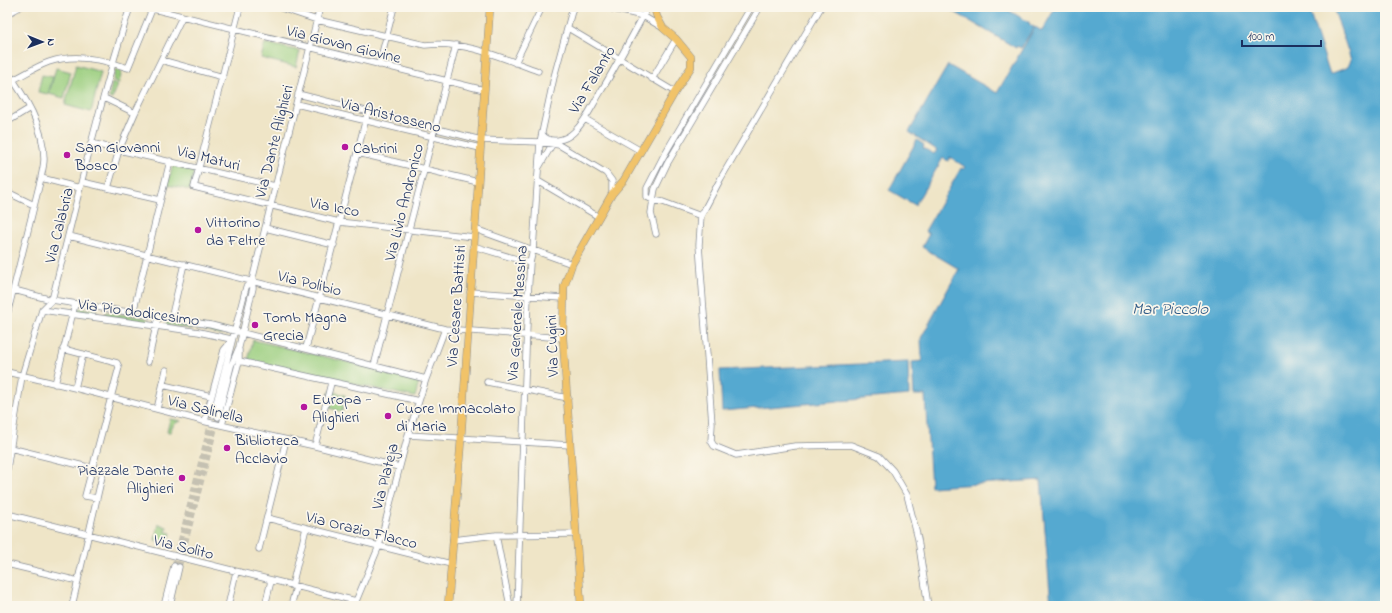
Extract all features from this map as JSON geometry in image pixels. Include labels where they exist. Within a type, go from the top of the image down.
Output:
[{"type":"main road","name":"Via Cesare Battisti","points":[[448,606],[461,439],[467,331],[490,7]]},
{"type":"main road","points":[[654,7],[663,28]]},
{"type":"main road","name":"Via Cugini","points":[[581,606],[563,338],[564,286],[572,264],[612,194],[624,180],[691,67],[691,57],[663,28]]},
{"type":"street","points":[[7,14],[20,7]]},
{"type":"street","name":"Via Calabria","points":[[52,300],[112,62],[130,7]]},
{"type":"street","name":"Via Giovan Giovine","points":[[145,7],[484,90]]},
{"type":"street","points":[[199,168],[240,7]]},
{"type":"street","points":[[278,7],[317,20],[425,45],[456,45],[487,53],[538,72]]},
{"type":"street","name":"Via Dante Alighieri","points":[[252,281],[246,287],[231,341],[215,416],[231,366],[239,347],[253,288],[252,281],[320,7]]},
{"type":"street","points":[[379,65],[394,7]]},
{"type":"street","points":[[515,63],[542,7]]},
{"type":"street","name":"Via Generale Messina","points":[[517,606],[526,335],[530,263],[533,250],[540,142],[554,77],[573,7]]},
{"type":"street","points":[[605,7],[643,16],[663,28]]},
{"type":"street","name":"Via Falanto","points":[[542,134],[548,139],[559,140],[574,132],[585,119],[648,7]]},
{"type":"street","points":[[701,216],[647,197],[647,188],[663,157],[751,7]]},
{"type":"street","points":[[656,234],[651,213],[655,189],[668,164],[760,7]]},
{"type":"street","points":[[821,7],[720,178],[701,216],[699,245],[712,424],[711,441],[714,446],[736,455],[795,446],[851,445],[879,456],[893,471],[907,495],[918,539],[928,606]]},
{"type":"street","points":[[14,80],[37,67],[60,58],[85,57],[112,62],[128,68],[152,8]]},
{"type":"street","points":[[108,188],[119,150],[135,112],[182,17]]},
{"type":"street","points":[[568,28],[675,92]]},
{"type":"street","points":[[652,79],[676,40]]},
{"type":"street","name":"Via Livio Andronico","points":[[374,366],[456,45]]},
{"type":"street","points":[[161,60],[223,77]]},
{"type":"street","points":[[7,70],[30,108],[42,136],[44,160],[41,178],[7,315]]},
{"type":"street","name":"Via Aristosseno","points":[[298,94],[481,140]]},
{"type":"street","points":[[104,98],[135,112]]},
{"type":"street","name":"Via Aristosseno","points":[[296,104],[480,148]]},
{"type":"street","points":[[7,122],[30,108]]},
{"type":"street","points":[[306,348],[368,111]]},
{"type":"street","points":[[585,119],[642,151]]},
{"type":"street","points":[[566,149],[567,137]]},
{"type":"street","points":[[481,140],[553,143],[606,173],[612,181],[612,194]]},
{"type":"street","name":"Via Maturi","points":[[91,143],[275,186]]},
{"type":"street","points":[[538,169],[553,143]]},
{"type":"street","points":[[358,153],[478,182]]},
{"type":"street","points":[[133,313],[170,161]]},
{"type":"street","name":"Via Icco","points":[[199,168],[194,187],[339,222],[474,237]]},
{"type":"street","points":[[41,178],[108,188],[160,200]]},
{"type":"street","points":[[538,181],[599,217]]},
{"type":"street","points":[[7,192],[34,205]]},
{"type":"street","points":[[265,228],[334,245]]},
{"type":"street","points":[[475,229],[572,264]]},
{"type":"street","name":"Via Polibio","points":[[69,236],[445,329],[563,338]]},
{"type":"street","points":[[473,246],[530,263]]},
{"type":"street","points":[[170,319],[184,264]]},
{"type":"street","name":"Via Pio dodicesimo","points":[[14,290],[52,300],[201,323],[242,333]]},
{"type":"street","points":[[470,292],[563,298]]},
{"type":"street","points":[[7,469],[22,376],[42,310],[52,300]]},
{"type":"street","points":[[55,384],[75,304]]},
{"type":"street","points":[[102,319],[104,308]]},
{"type":"street","name":"Via Pio dodicesimo","points":[[42,310],[199,332],[231,341]]},
{"type":"street","points":[[148,362],[158,316]]},
{"type":"street","points":[[199,332],[201,323]]},
{"type":"street","name":"Via Plateja","points":[[355,604],[379,546],[408,435],[426,379],[445,329]]},
{"type":"street","points":[[242,333],[426,379]]},
{"type":"street","name":"Via Dante Alighieri","points":[[205,421],[224,350],[231,341]]},
{"type":"street","name":"Via Dante Alighieri","points":[[222,425],[239,362],[239,347]]},
{"type":"street","points":[[63,349],[117,363],[119,367],[85,496],[97,498]]},
{"type":"street","points":[[76,388],[83,354]]},
{"type":"street","points":[[239,362],[419,401]]},
{"type":"street","points":[[157,409],[166,370]]},
{"type":"street","name":"Via Salinella","points":[[7,372],[399,467]]},
{"type":"street","points":[[487,382],[568,398]]},
{"type":"street","points":[[315,446],[331,383]]},
{"type":"street","points":[[163,385],[211,396]]},
{"type":"street","points":[[408,435],[570,446]]},
{"type":"street","points":[[259,549],[286,440]]},
{"type":"street","points":[[10,448],[103,472],[72,606]]},
{"type":"street","name":"Via Solìto","points":[[7,514],[294,586],[355,604]]},
{"type":"street","name":"Via Orazio Flacco","points":[[267,518],[451,564]]},
{"type":"street","points":[[291,606],[306,528]]},
{"type":"street","points":[[453,540],[496,535],[576,530]]},
{"type":"street","points":[[496,535],[510,606]]},
{"type":"street","points":[[7,564],[78,581]]},
{"type":"street","points":[[164,606],[177,566],[170,606]]},
{"type":"street","points":[[228,606],[236,572]]},
{"type":"street","points":[[265,606],[271,581]]},
{"type":"green space","points":[[265,43],[300,51],[296,67],[261,58]]},
{"type":"green space","points":[[76,65],[101,72],[91,112],[65,105]]},
{"type":"green space","points":[[56,68],[71,72],[64,98],[49,94]]},
{"type":"green space","points":[[116,69],[122,71],[119,83],[113,80]]},
{"type":"green space","points":[[42,75],[53,77],[48,94],[38,92]]},
{"type":"green space","points":[[112,83],[118,85],[112,99],[109,98]]},
{"type":"green space","points":[[173,166],[194,171],[190,190],[167,185]]},
{"type":"green space","points":[[77,308],[96,310],[97,316],[78,313]]},
{"type":"green space","points":[[106,312],[146,318],[150,322],[105,316]]},
{"type":"green space","points":[[167,320],[193,325],[191,329],[167,325]]},
{"type":"green space","points":[[202,326],[223,330],[221,335],[201,330]]},
{"type":"green space","points":[[253,340],[420,379],[415,397],[248,361]]},
{"type":"green space","points":[[330,391],[345,395],[342,412],[327,407]]},
{"type":"green space","points":[[170,419],[181,421],[174,424],[170,432],[167,432]]},
{"type":"green space","points":[[159,524],[167,527],[166,532],[171,533],[167,543],[155,540]]},
{"type":"water","points":[[946,7],[1003,7],[1034,27],[1021,48],[1017,46],[1016,48]]},
{"type":"water","name":"Mar Piccolo","points":[[1064,7],[1308,7],[1330,74],[1348,67],[1351,60],[1333,7],[1385,7],[1385,606],[1051,606],[1041,480],[931,487],[925,395],[914,395],[912,362],[922,361],[921,338],[959,269],[922,247],[929,234],[925,231],[961,168],[963,169],[965,167],[950,157],[948,161],[943,158],[915,205],[889,190],[917,140],[924,145],[923,148],[934,154],[937,150],[909,132],[948,65],[997,93],[1035,27],[1042,31],[1054,10]]},
{"type":"water","points":[[908,362],[909,395],[722,411],[720,370]]},
{"type":"tunnel","points":[[174,566],[213,415]]},
{"type":"tunnel","points":[[179,567],[218,417]]},
{"type":"place","name":"Cabrini","points":[[345,147]]},
{"type":"place","name":"San Giovanni Bosco","points":[[67,155]]},
{"type":"place","name":"Vittorino da Feltre","points":[[198,230]]},
{"type":"place","name":"Tomb Magna Grecia","points":[[255,325]]},
{"type":"place","name":"Europa - Alighieri","points":[[304,407]]},
{"type":"place","name":"Cuore Immacolato di Maria","points":[[388,416]]},
{"type":"place","name":"Biblioteca Acclavio","points":[[227,448]]},
{"type":"place","name":"Piazzale Dante Alighieri","points":[[182,478]]}]
